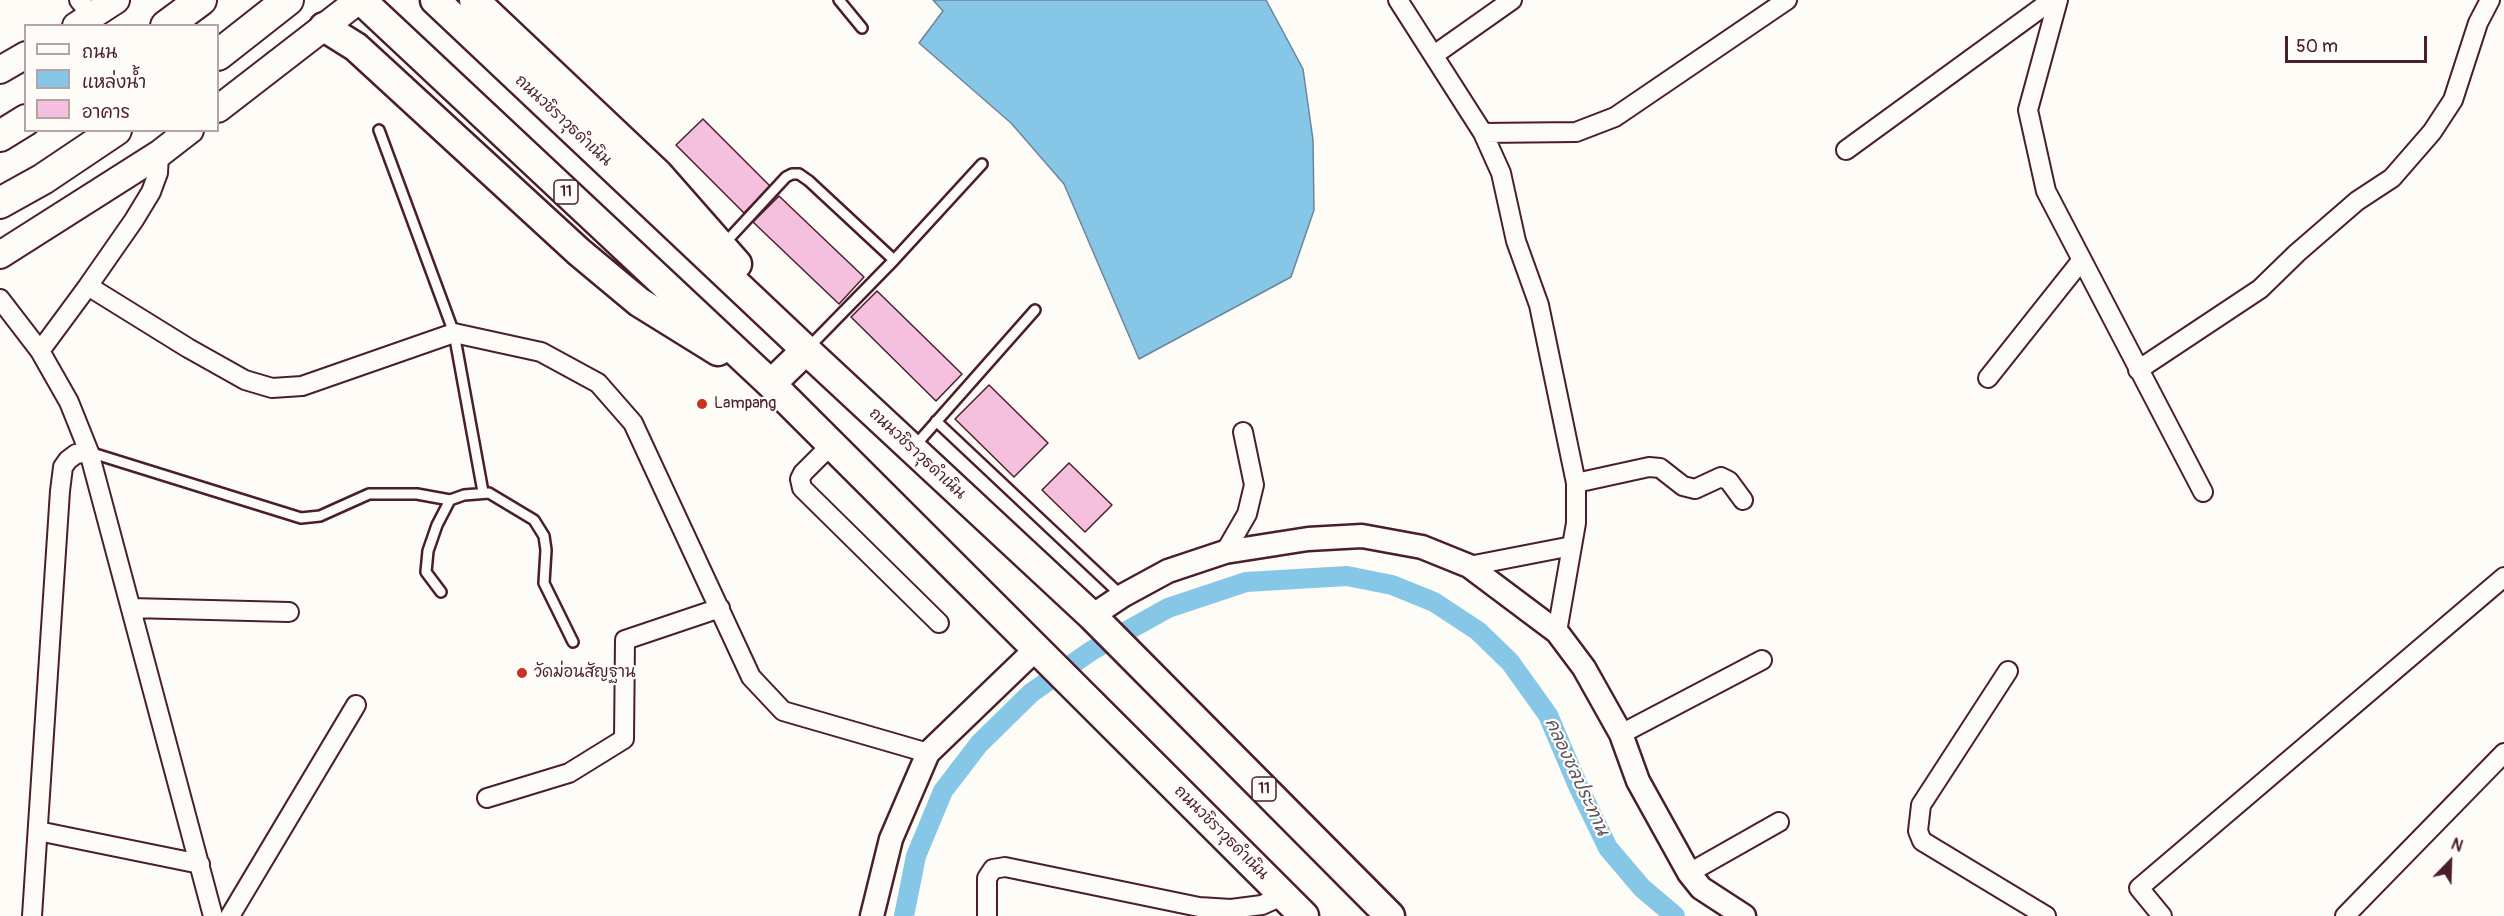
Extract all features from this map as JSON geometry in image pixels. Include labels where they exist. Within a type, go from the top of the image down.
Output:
[{"type":"highway","points":[[169,24],[201,0]]},
{"type":"highway","points":[[219,54],[288,0]]},
{"type":"highway","points":[[0,136],[24,121]]},
{"type":"highway","points":[[0,203],[43,179],[113,132]]},
{"type":"main road","points":[[82,14],[116,0]]},
{"type":"main road","points":[[219,108],[360,0]]},
{"type":"main road","name":"ถนนวชิราวุธดำเนิน","points":[[360,0],[771,384],[1304,916]]},
{"type":"main road","name":"ถนนวชิราวุธดำเนิน","points":[[435,0],[1092,616],[1390,916]]},
{"type":"main road","points":[[324,27],[357,47],[579,252],[639,302],[771,384],[806,350],[722,246],[657,174],[474,0]]},
{"type":"main road","points":[[0,70],[24,56]]},
{"type":"main road","points":[[0,255],[159,154],[187,132]]},
{"type":"street","points":[[1398,0],[1483,133],[1501,173],[1516,241],[1539,305],[1576,483],[1576,523],[1557,632]]},
{"type":"street","points":[[1434,55],[1512,0]]},
{"type":"street","points":[[1483,133],[1576,132],[1616,117],[1787,0]]},
{"type":"street","points":[[1846,150],[2052,0]]},
{"type":"street","points":[[2058,0],[2028,110],[2046,191],[2203,492]]},
{"type":"street","points":[[2138,370],[2260,289],[2357,201],[2392,178],[2432,132],[2453,100],[2478,23],[2490,0]]},
{"type":"street","points":[[40,351],[88,286],[151,192],[158,173],[159,154]]},
{"type":"street","points":[[1988,378],[2081,261]]},
{"type":"street","points":[[88,286],[245,380],[272,388],[302,386],[454,333],[541,352],[598,383],[633,423],[751,677],[783,711],[928,753]]},
{"type":"street","points":[[0,299],[40,351],[69,402],[89,452],[213,916]]},
{"type":"street","points":[[1225,552],[1247,514],[1254,485],[1243,432]]},
{"type":"street","points":[[831,445],[803,473],[800,479],[802,488],[939,623]]},
{"type":"street","points":[[32,916],[60,490],[63,467],[68,460],[76,454],[89,452]]},
{"type":"street","points":[[1576,483],[1649,467],[1659,468],[1683,486],[1695,489],[1721,477],[1729,481],[1743,500]]},
{"type":"street","points":[[1092,616],[1122,596],[1168,571],[1225,552],[1308,539],[1362,536],[1422,547],[1469,566],[1557,632],[1584,668],[1621,734],[1638,781],[1689,873],[1701,888],[1744,916]]},
{"type":"street","points":[[1469,566],[1572,546]]},
{"type":"street","points":[[2162,916],[2139,888],[2504,577]]},
{"type":"street","points":[[131,608],[289,612]]},
{"type":"street","points":[[487,798],[569,773],[624,739],[625,640],[720,608]]},
{"type":"street","points":[[872,916],[891,839],[928,753],[1036,649]]},
{"type":"street","points":[[1621,734],[1762,660]]},
{"type":"street","points":[[2008,671],[1920,805],[1918,831],[1922,841],[2046,916]]},
{"type":"street","points":[[230,916],[356,705]]},
{"type":"street","points":[[2345,916],[2504,753]]},
{"type":"street","points":[[1689,873],[1779,822]]},
{"type":"street","points":[[38,831],[200,864]]},
{"type":"street","points":[[987,916],[987,878],[993,869],[1005,867],[1199,908],[1231,909],[1262,905],[1284,895]]},
{"type":"lane","points":[[839,0],[862,28]]},
{"type":"lane","points":[[379,130],[454,333],[483,492]]},
{"type":"lane","points":[[806,350],[894,260],[981,164]]},
{"type":"lane","points":[[722,246],[786,177],[799,174],[894,260]]},
{"type":"lane","points":[[912,449],[1035,310]]},
{"type":"lane","points":[[936,421],[1122,596]]},
{"type":"lane","points":[[89,452],[301,518],[320,516],[369,494],[417,494],[450,501],[464,495],[489,493],[534,520],[544,536],[546,550],[544,583],[573,642]]},
{"type":"lane","points":[[441,592],[426,572],[428,551],[437,525],[450,501]]},
{"type":"water","points":[[933,0],[1266,0],[1303,69],[1313,140],[1314,210],[1291,277],[1139,359],[1064,184],[1011,123],[919,43],[943,11]]},
{"type":"building","points":[[703,119],[770,186],[744,213],[676,145]]},
{"type":"building","points":[[779,196],[864,277],[839,304],[753,222]]},
{"type":"building","points":[[877,291],[962,374],[936,401],[851,317]]},
{"type":"building","points":[[989,385],[1048,443],[1014,477],[955,419]]},
{"type":"building","points":[[1069,463],[1112,505],[1085,532],[1042,490]]},
{"type":"waterway","name":"คลองชลประทาน","points":[[904,916],[916,856],[943,791],[979,744],[1031,693],[1091,651],[1168,608],[1246,582],[1347,576],[1392,585],[1434,602],[1478,631],[1510,662],[1548,715],[1608,848],[1642,888],[1675,916]]},
{"type":"place","name":"Lampang","points":[[702,404]]},
{"type":"place","name":"วัดม่อนสัญฐาน","points":[[522,673]]}]
